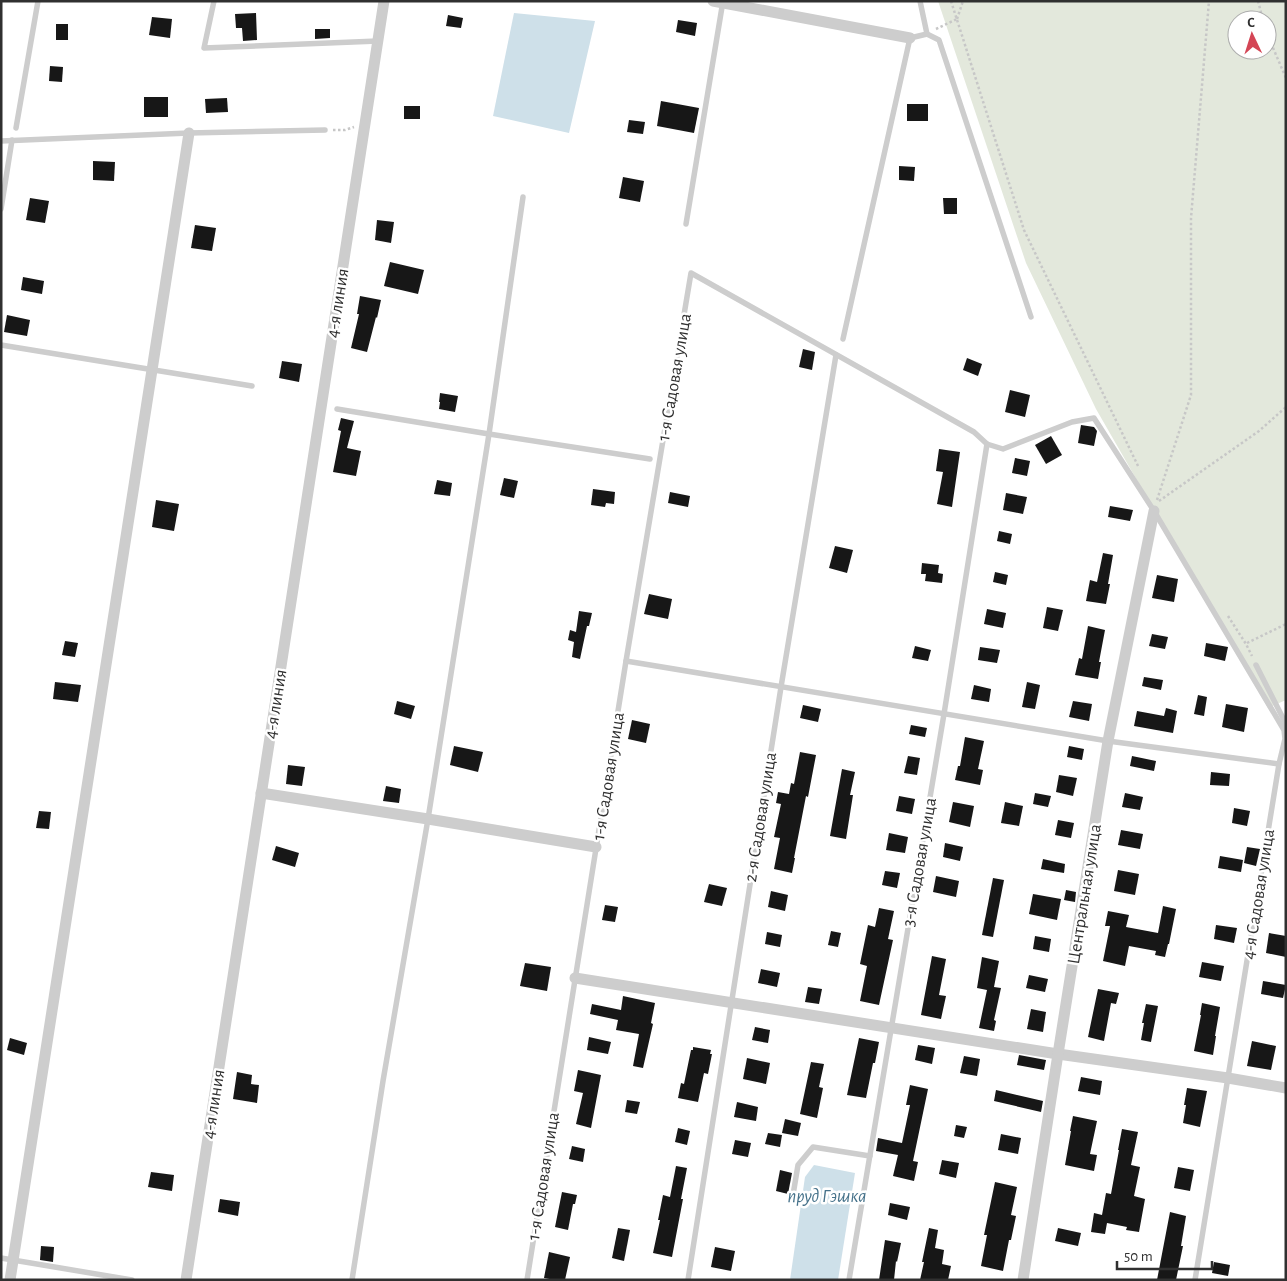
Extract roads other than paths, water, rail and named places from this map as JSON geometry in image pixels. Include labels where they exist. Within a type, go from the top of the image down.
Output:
[{"type":"street","name":"4-я линия","points":[[186,1280],[384,1]]},
{"type":"street","points":[[720,2],[910,38]]},
{"type":"street","points":[[10,1280],[7,1259],[189,133]]},
{"type":"street","name":"Центральная улица","points":[[1023,1280],[1108,742],[1154,507]]},
{"type":"street","points":[[261,793],[596,847]]},
{"type":"street","points":[[575,978],[1286,1088]]},
{"type":"lane","points":[[16,128],[38,1]]},
{"type":"lane","points":[[214,1],[204,48],[378,41]]},
{"type":"lane","points":[[920,1],[928,34]]},
{"type":"lane","points":[[686,224],[720,2]]},
{"type":"lane","points":[[843,339],[910,38],[928,34],[939,40],[1031,317]]},
{"type":"lane","points":[[1,141],[189,133],[325,130]]},
{"type":"lane","points":[[1,209],[12,140]]},
{"type":"lane","points":[[352,1280],[489,434],[523,197]]},
{"type":"lane","name":"1-я Садовая улица","points":[[527,1280],[626,661],[691,273],[836,355]]},
{"type":"lane","points":[[1,345],[252,386]]},
{"type":"lane","points":[[836,355],[974,432],[986,444]]},
{"type":"lane","name":"2-я Садовая улица","points":[[688,1280],[781,687],[836,355]]},
{"type":"lane","points":[[337,409],[650,459]]},
{"type":"lane","name":"4-я Садовая улица","points":[[986,444],[1003,449],[1072,422],[1094,418],[1154,507],[1284,730],[1285,739],[1279,764],[1195,1280]]},
{"type":"lane","name":"3-я Садовая улица","points":[[849,1280],[944,714],[986,444]]},
{"type":"lane","points":[[626,661],[1108,742],[1279,764]]},
{"type":"lane","points":[[1256,665],[1286,724]]},
{"type":"lane","points":[[793,1195],[798,1165],[813,1147],[870,1156]]},
{"type":"lane","points":[[7,1259],[132,1280]]},
{"type":"water","points":[[514,13],[595,21],[569,133],[493,116]]},
{"type":"water","name":"пруд Гэшка","points":[[814,1165],[855,1173],[838,1280],[790,1280],[805,1177]]}]
